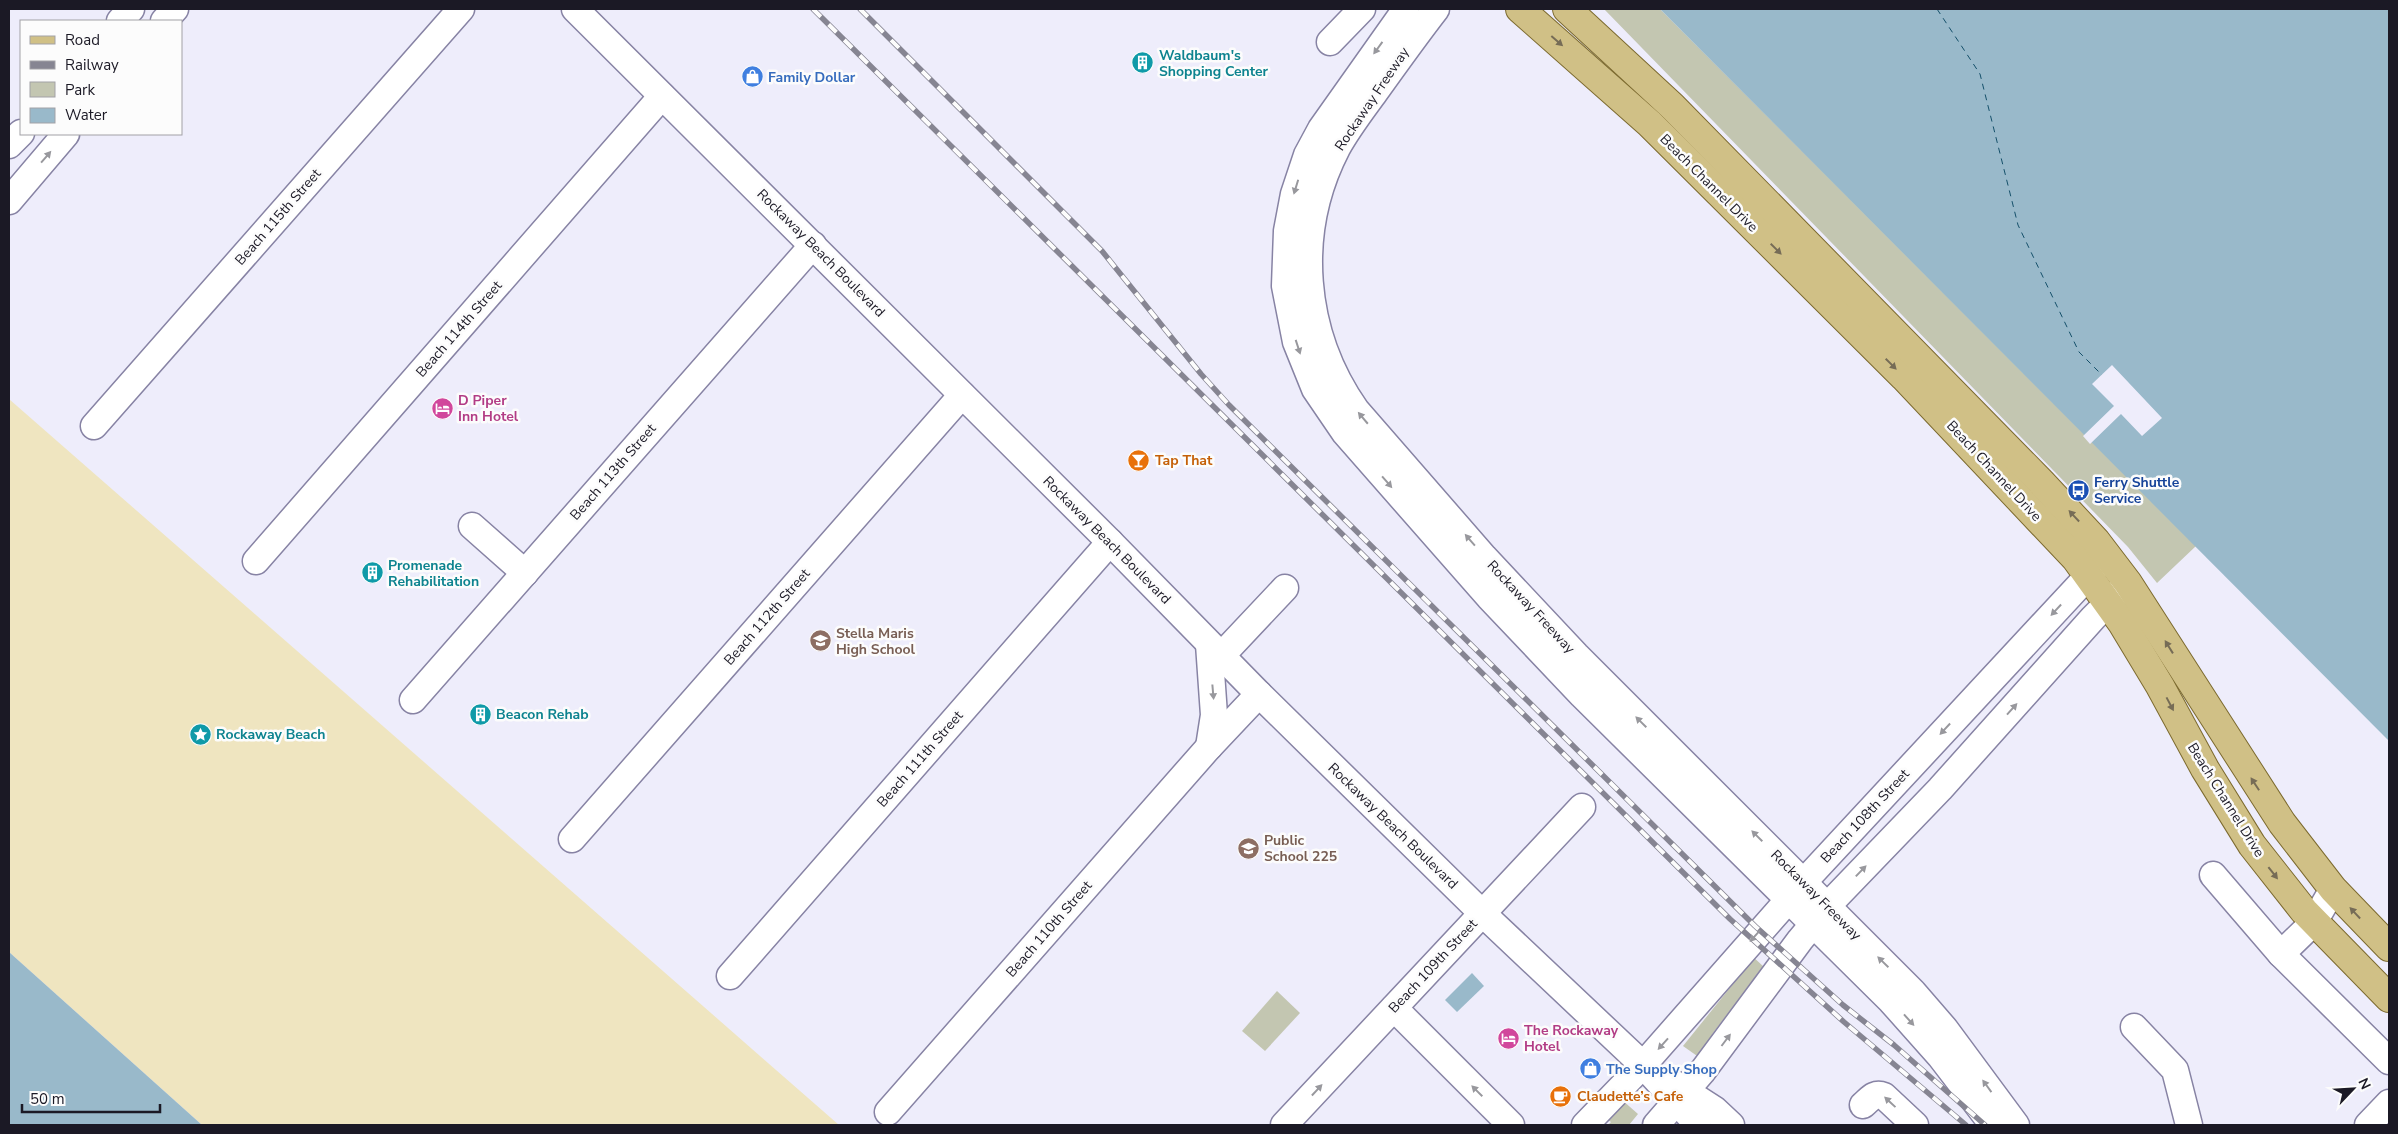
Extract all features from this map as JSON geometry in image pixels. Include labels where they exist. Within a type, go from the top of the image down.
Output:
[{"type":"main road","name":"Beach Channel Drive","points":[[1520,9],[1656,130],[1904,377],[1999,476],[2089,575],[2109,602],[2156,678],[2234,819],[2271,871],[2314,922],[2389,998]]},
{"type":"main road","name":"Beach Channel Drive","points":[[1567,9],[1692,126],[2042,482],[2108,555],[2128,583],[2262,795],[2333,888],[2389,947]]},
{"type":"street","points":[[121,20],[131,9]]},
{"type":"street","points":[[165,20],[175,9]]},
{"type":"street","name":"Beach 115th Street","points":[[94,426],[461,9]]},
{"type":"street","name":"Rockaway Beach Boulevard","points":[[575,9],[1110,542],[1259,694],[1482,913],[1643,1065],[1680,1096],[1715,1110],[1731,1125]]},
{"type":"street","points":[[1330,42],[1362,9]]},
{"type":"street","name":"Rockaway Freeway","points":[[1436,9],[1347,130],[1329,166],[1318,195],[1312,222],[1308,268],[1313,315],[1329,362],[1356,410],[1529,606],[1622,703],[1796,892]]},
{"type":"street","name":"Rockaway Freeway","points":[[1401,10],[1321,129],[1307,155],[1294,194],[1287,231],[1285,286],[1291,323],[1308,375],[1324,404],[1345,433],[1489,597],[1582,696],[1820,915],[1924,1037],[1993,1125]]},
{"type":"street","name":"Beach 114th Street","points":[[256,561],[662,96]]},
{"type":"street","points":[[9,145],[20,134]]},
{"type":"street","points":[[9,201],[65,135]]},
{"type":"street","name":"Beach 113th Street","points":[[414,700],[813,245]]},
{"type":"street","name":"Beach 112th Street","points":[[572,839],[962,395]]},
{"type":"street","points":[[472,526],[525,572]]},
{"type":"street","name":"Beach 111th Street","points":[[730,976],[1110,542]]},
{"type":"street","name":"Beach 108th Street","points":[[1586,1125],[1643,1065],[1796,892],[2108,555]]},
{"type":"street","points":[[1656,1125],[1702,1072],[1820,915],[2128,583]]},
{"type":"street","points":[[1209,747],[1214,708],[1215,650],[1285,588]]},
{"type":"street","name":"Beach 110th Street","points":[[888,1112],[1209,747],[1259,694]]},
{"type":"street","name":"Beach 109th Street","points":[[1284,1125],[1582,807]]},
{"type":"street","points":[[2213,875],[2280,954],[2389,1061]]},
{"type":"street","points":[[2280,954],[2314,922],[2333,888]]},
{"type":"street","name":"Rockaway Freeway","points":[[1820,915],[1896,974],[1930,1011],[2016,1125]]},
{"type":"street","points":[[1394,1008],[1511,1125]]},
{"type":"street","points":[[2134,1027],[2175,1070],[2189,1125]]},
{"type":"street","points":[[1863,1106],[1873,1095],[1884,1096],[1915,1125]]},
{"type":"street","name":"Rockaway Beach Boulevard","points":[[1680,1096],[1698,1125]]},
{"type":"street","points":[[2368,1125],[2389,1103]]},
{"type":"green space","points":[[1604,9],[1660,9],[2196,546],[2157,583],[2128,547]]},
{"type":"green space","points":[[1751,955],[1764,967],[1713,1033],[1700,1058],[1683,1046],[1733,984]]},
{"type":"green space","points":[[1277,991],[1300,1013],[1265,1051],[1242,1031]]},
{"type":"green space","points":[[1621,1099],[1638,1114],[1629,1125],[1608,1125],[1611,1122],[1608,1120]]},
{"type":"sand","name":"Rockaway Beach","points":[[9,399],[839,1125],[202,1125],[9,952]]},
{"type":"water","points":[[1660,9],[2389,9],[2389,741]]},
{"type":"water","points":[[9,952],[202,1125],[9,1125]]},
{"type":"water","points":[[1472,973],[1484,986],[1457,1012],[1445,1000]]},
{"type":"pier","points":[[2112,365],[2162,418],[2142,436],[2121,414],[2090,444],[2083,436],[2114,406],[2092,384]]},
{"type":"ferry route","points":[[1937,9],[1980,74],[2018,225],[2079,352],[2102,375]]},
{"type":"railway","points":[[813,9],[1730,919],[1844,1022],[1966,1125]]},
{"type":"railway","points":[[860,9],[1102,251],[1201,374],[1229,405],[1755,926],[1843,1005],[1894,1045],[1985,1125]]},
{"type":"place","name":"Waldbaum's Shopping Center","points":[[1143,63]]},
{"type":"place","name":"Family Dollar","points":[[752,77]]},
{"type":"place","name":"D Piper Inn Hotel","points":[[442,408]]},
{"type":"place","name":"Tap That","points":[[1139,460]]},
{"type":"place","name":"Ferry Shuttle Service","points":[[2078,490]]},
{"type":"place","name":"Promenade Rehabilitation","points":[[372,573]]},
{"type":"place","name":"Stella Maris High School","points":[[820,641]]},
{"type":"place","name":"Beacon Rehab","points":[[480,714]]},
{"type":"place","name":"Rockaway Beach","points":[[200,734]]},
{"type":"place","name":"Public School 225","points":[[1248,848]]},
{"type":"place","name":"The Rockaway Hotel","points":[[1508,1038]]},
{"type":"place","name":"The Supply Shop","points":[[1590,1069]]},
{"type":"place","name":"Claudette’s Cafe","points":[[1561,1096]]}]
